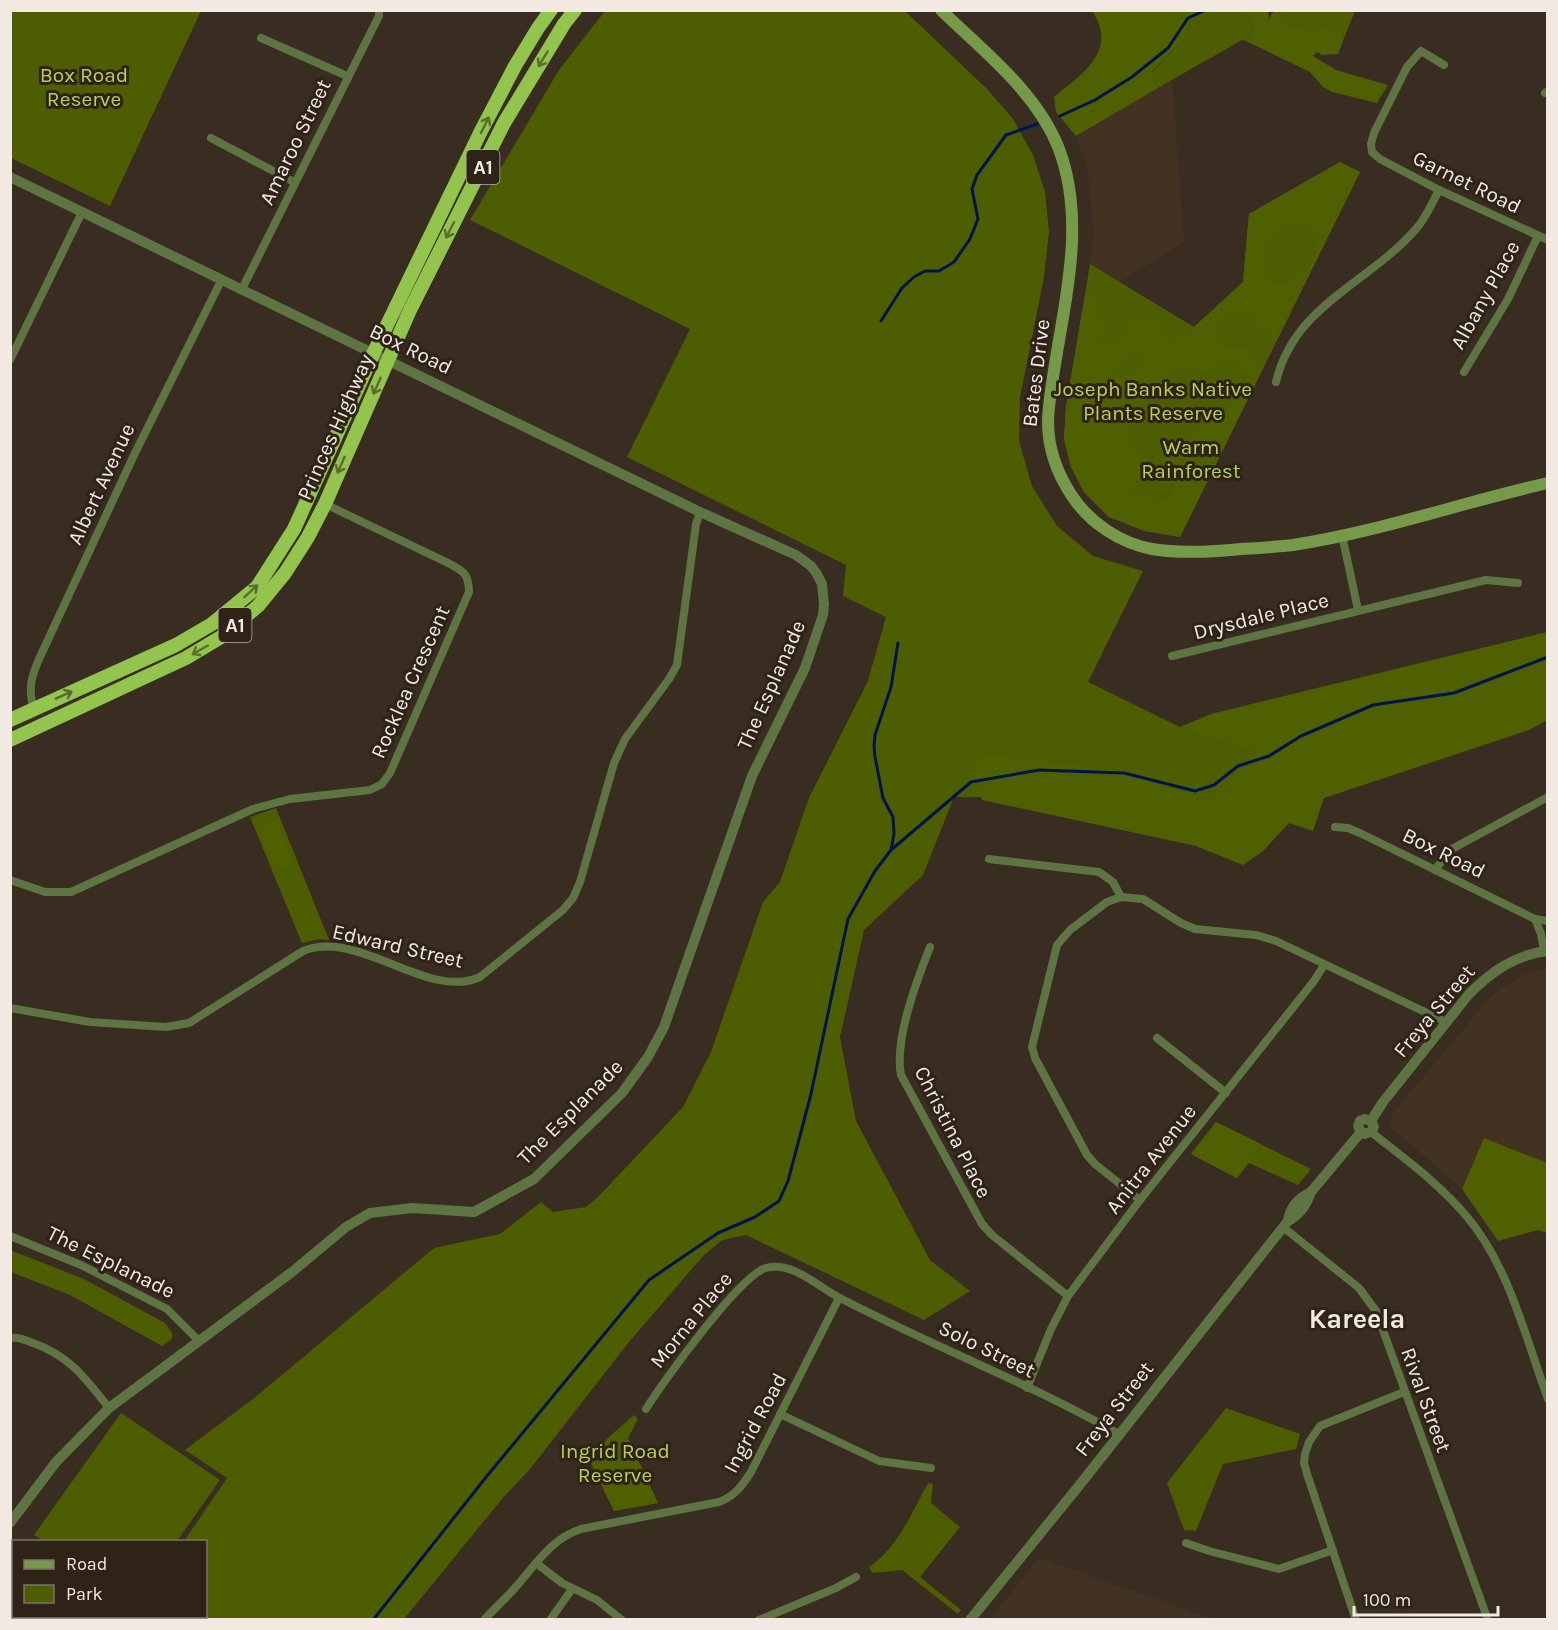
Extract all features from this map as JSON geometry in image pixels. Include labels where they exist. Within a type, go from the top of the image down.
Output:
[{"type":"highway","name":"Princes Highway","points":[[10,720],[176,645],[212,624],[257,587],[294,529],[374,352],[481,131],[515,66],[551,10]]},
{"type":"highway","name":"Princes Highway","points":[[10,740],[186,658],[221,637],[258,606],[285,573],[308,537],[325,504],[415,301],[504,123],[564,24],[575,10]]},
{"type":"main road","name":"Bates Drive","points":[[941,10],[1028,97],[1047,121],[1067,173],[1072,201],[1073,233],[1069,278],[1048,410],[1048,441],[1066,487],[1080,508],[1104,528],[1120,538],[1151,549],[1170,551],[1205,552],[1292,545],[1341,535],[1548,483]]},
{"type":"street","name":"Amaroo Street","points":[[242,289],[379,16],[379,10]]},
{"type":"street","points":[[261,38],[347,76]]},
{"type":"street","name":"Garnet Road","points":[[1444,65],[1421,51],[1407,67],[1374,133],[1371,144],[1372,152],[1380,159],[1440,190],[1548,240]]},
{"type":"street","points":[[211,138],[294,182]]},
{"type":"street","name":"Box Road","points":[[10,177],[700,512],[796,555]]},
{"type":"street","points":[[1276,382],[1282,361],[1307,321],[1410,236],[1424,218],[1440,190]]},
{"type":"street","points":[[10,360],[82,212]]},
{"type":"street","name":"Albany Place","points":[[1464,372],[1508,299],[1538,236]]},
{"type":"street","name":"Albert Avenue","points":[[33,709],[30,690],[31,677],[135,453],[222,279]]},
{"type":"street","name":"Rocklea Crescent","points":[[10,880],[45,892],[71,892],[252,809],[290,799],[370,790],[382,784],[390,773],[469,592],[469,580],[462,570],[325,504]]},
{"type":"street","name":"Edward Street","points":[[10,1008],[90,1022],[166,1027],[189,1023],[303,951],[323,945],[343,948],[447,981],[470,981],[480,977],[563,910],[573,898],[580,882],[614,764],[625,739],[669,680],[677,665],[696,524],[700,512]]},
{"type":"street","name":"Drysdale Place","points":[[1341,535],[1358,610]]},
{"type":"street","name":"The Esplanade","points":[[10,1236],[81,1265],[166,1309],[199,1341],[292,1272],[346,1227],[370,1213],[412,1208],[474,1212],[534,1179],[630,1083],[648,1057],[664,1027],[752,776],[805,668],[823,615],[822,584],[811,566],[796,555]]},
{"type":"street","name":"Drysdale Place","points":[[1172,656],[1486,580],[1518,583]]},
{"type":"street","points":[[1435,870],[1450,850],[1548,796]]},
{"type":"street","name":"Box Road","points":[[1335,827],[1348,828],[1362,834],[1535,919],[1548,921]]},
{"type":"street","points":[[989,859],[1099,872],[1113,882],[1121,897]]},
{"type":"street","points":[[1140,1200],[1091,1160],[1035,1058],[1032,1047],[1057,945],[1065,934],[1107,902],[1121,897],[1143,899],[1195,929],[1256,935],[1282,944],[1446,1022]]},
{"type":"street","points":[[1535,919],[1546,951]]},
{"type":"street","name":"Christina Place","points":[[930,947],[915,987],[901,1046],[899,1058],[901,1075],[982,1224],[992,1235],[1068,1296]]},
{"type":"street","name":"Freya Street","points":[[970,1620],[1285,1224],[1289,1212],[1301,1196],[1311,1192],[1368,1128],[1383,1101],[1468,993],[1492,973],[1523,957],[1546,951]]},
{"type":"street","name":"Anitra Avenue","points":[[1027,1388],[1051,1329],[1068,1296],[1324,965]]},
{"type":"street","points":[[1158,1038],[1226,1093]]},
{"type":"street","points":[[1368,1128],[1432,1179],[1462,1211],[1489,1248],[1505,1279],[1548,1399]]},
{"type":"street","name":"Rival Street","points":[[1285,1224],[1359,1288],[1376,1311],[1488,1620]]},
{"type":"street","name":"Morna Place","points":[[646,1409],[659,1388],[738,1288],[758,1272],[773,1267],[788,1269],[839,1298]]},
{"type":"street","name":"Solo Street","points":[[839,1298],[1119,1434]]},
{"type":"street","name":"Ingrid Road","points":[[484,1620],[552,1544],[574,1531],[719,1502],[740,1490],[839,1298]]},
{"type":"street","points":[[10,1338],[23,1339],[47,1347],[71,1363],[109,1408]]},
{"type":"street","points":[[10,1522],[56,1462],[109,1408],[199,1341]]},
{"type":"street","points":[[1356,1620],[1304,1463],[1309,1442],[1320,1426],[1404,1392]]},
{"type":"street","points":[[780,1414],[879,1461],[931,1468]]},
{"type":"street","points":[[1186,1543],[1279,1569],[1333,1550]]},
{"type":"street","points":[[536,1563],[572,1588],[597,1600],[622,1620]]},
{"type":"street","points":[[765,1619],[856,1577]]},
{"type":"street","points":[[550,1620],[572,1588]]},
{"type":"shaded area","points":[[1172,80],[1184,242],[1119,282],[1090,264],[1094,231],[1088,171],[1076,136]]},
{"type":"shaded area","points":[[1547,969],[1547,1163],[1484,1138],[1462,1189],[1392,1128],[1390,1120],[1392,1114],[1493,994],[1524,975]]},
{"type":"shaded area","points":[[1039,1558],[1207,1617],[1216,1619],[990,1619]]},
{"type":"green space","name":"Box Road Reserve","points":[[10,11],[201,11],[110,206],[11,158]]},
{"type":"green space","points":[[605,11],[905,11],[987,89],[1013,119],[1033,155],[1045,192],[1049,231],[1044,277],[1020,397],[1019,441],[1032,486],[1057,526],[1093,556],[1143,571],[1088,682],[1180,727],[1334,753],[1268,845],[1132,797],[954,797],[923,875],[864,930],[840,1037],[856,1121],[930,1260],[970,1291],[924,1320],[746,1235],[722,1240],[703,1256],[629,1342],[530,1469],[502,1499],[404,1619],[11,1620],[12,1580],[12,1618],[207,1618],[207,1540],[185,1540],[227,1478],[185,1450],[253,1399],[434,1248],[500,1234],[541,1202],[553,1212],[586,1207],[683,1107],[711,1052],[763,902],[780,882],[809,798],[868,681],[886,617],[843,596],[846,565],[627,457],[690,329],[470,220],[559,70]]},
{"type":"green space","points":[[1092,11],[1220,11],[1203,12],[1190,23],[1185,38],[1151,72],[1163,85],[1076,136],[1056,112],[1054,97],[1085,70],[1099,50],[1101,38],[1099,25]]},
{"type":"green space","points":[[1245,11],[1253,20],[1252,33],[1246,41],[1242,40],[1163,85],[1151,73],[1185,38],[1190,23],[1203,12]]},
{"type":"green space","points":[[1245,11],[1268,11],[1269,19],[1272,13],[1278,11],[1287,26],[1296,25],[1310,30],[1342,23],[1342,43],[1338,54],[1322,55],[1317,52],[1313,56],[1336,70],[1388,85],[1377,103],[1332,92],[1323,87],[1310,72],[1246,41],[1252,33],[1253,20]]},
{"type":"green space","points":[[1278,11],[1355,11],[1342,43],[1341,24],[1310,30],[1296,25],[1287,26]]},
{"type":"green space","name":"Joseph Banks Native Plants Reserve","points":[[1340,162],[1360,172],[1180,537],[1145,531],[1109,517],[1084,492],[1071,467],[1064,439],[1066,407],[1090,264],[1194,327],[1243,282],[1249,214]]},
{"type":"green space","name":"Joseph Banks Native Plants Reserve","points":[[1340,162],[1360,172],[1277,340],[1267,336],[1270,331],[1264,328],[1262,331],[1254,327],[1254,319],[1245,312],[1234,312],[1218,330],[1216,335],[1221,343],[1229,347],[1249,350],[1252,352],[1250,356],[1265,364],[1180,537],[1145,531],[1109,517],[1084,492],[1071,467],[1064,439],[1066,407],[1085,295],[1117,300],[1115,304],[1107,303],[1098,309],[1106,327],[1098,341],[1113,343],[1122,333],[1124,322],[1132,317],[1145,323],[1155,316],[1159,321],[1160,332],[1169,339],[1189,334],[1243,282],[1249,214]],"holes":[[[1289,223],[1299,223],[1310,228],[1317,240],[1312,255],[1305,267],[1294,277],[1280,284],[1271,282],[1264,269],[1270,242],[1279,228]],[[1129,353],[1139,354],[1145,362],[1119,379],[1118,372]],[[1221,359],[1230,359],[1247,374],[1241,394],[1234,403],[1216,417],[1187,435],[1163,440],[1165,447],[1161,458],[1175,480],[1169,496],[1164,499],[1133,493],[1139,478],[1151,477],[1153,471],[1128,440],[1129,432],[1137,423],[1129,422],[1125,417],[1126,409],[1132,403],[1143,403],[1150,393],[1159,388],[1174,372],[1187,367],[1203,372],[1209,370]]]},
{"type":"green space","points":[[1547,632],[1547,720],[1529,730],[1324,798],[1313,831],[1289,823],[1263,851],[1243,865],[1196,846],[982,800],[975,753],[1130,772],[1212,802],[1258,752],[1180,727],[1211,714]]},
{"type":"green space","points":[[276,808],[329,940],[319,939],[302,943],[250,817]]},
{"type":"green space","points":[[270,821],[277,824],[284,838],[290,860],[287,867],[282,868],[277,865],[267,852],[259,830],[263,823]]},
{"type":"green space","points":[[1216,1122],[1311,1169],[1298,1185],[1249,1163],[1237,1178],[1191,1154]]},
{"type":"green space","points":[[1216,1122],[1261,1144],[1237,1178],[1191,1154]]},
{"type":"green space","points":[[1484,1138],[1547,1163],[1547,1233],[1538,1230],[1498,1241],[1462,1189]]},
{"type":"green space","points":[[10,1250],[84,1279],[165,1323],[172,1333],[172,1339],[162,1346],[70,1295],[11,1272]]},
{"type":"green space","points":[[1226,1408],[1300,1434],[1296,1449],[1223,1464],[1196,1531],[1184,1530],[1167,1483]]},
{"type":"green space","points":[[121,1413],[220,1480],[178,1540],[42,1540],[34,1535]]},
{"type":"green space","name":"Ingrid Road Reserve","points":[[634,1415],[638,1419],[628,1438],[658,1503],[614,1511],[589,1459]]},
{"type":"green space","name":"Ingrid Road Reserve","points":[[636,1456],[658,1503],[614,1511],[593,1467],[615,1457],[621,1461]]},
{"type":"green space","points":[[928,1483],[933,1484],[931,1503],[960,1527],[920,1577],[961,1610],[958,1614],[902,1570],[872,1573],[869,1567],[896,1540]]},
{"type":"waterway","points":[[1060,116],[1095,100],[1132,77],[1168,48],[1188,18],[1206,10]]},
{"type":"waterway","points":[[881,321],[902,288],[914,277],[925,271],[939,271],[954,262],[970,239],[978,219],[972,189],[977,175],[1006,135],[1037,124]]},
{"type":"waterway","points":[[891,850],[894,834],[893,817],[883,798],[874,746],[875,735],[891,687],[898,643]]},
{"type":"waterway","points":[[373,1620],[487,1476],[649,1280],[718,1233],[755,1217],[779,1201],[788,1181],[811,1094],[848,919],[875,871],[891,850],[971,782],[1039,770],[1124,773],[1195,791],[1214,785],[1238,766],[1269,756],[1301,736],[1373,705],[1454,693],[1548,657]]},
{"type":"district","name":"Kareela","points":[[1357,1319]]},
{"type":"park label","name":"Warm Rainforest","points":[[1191,459]]}]
